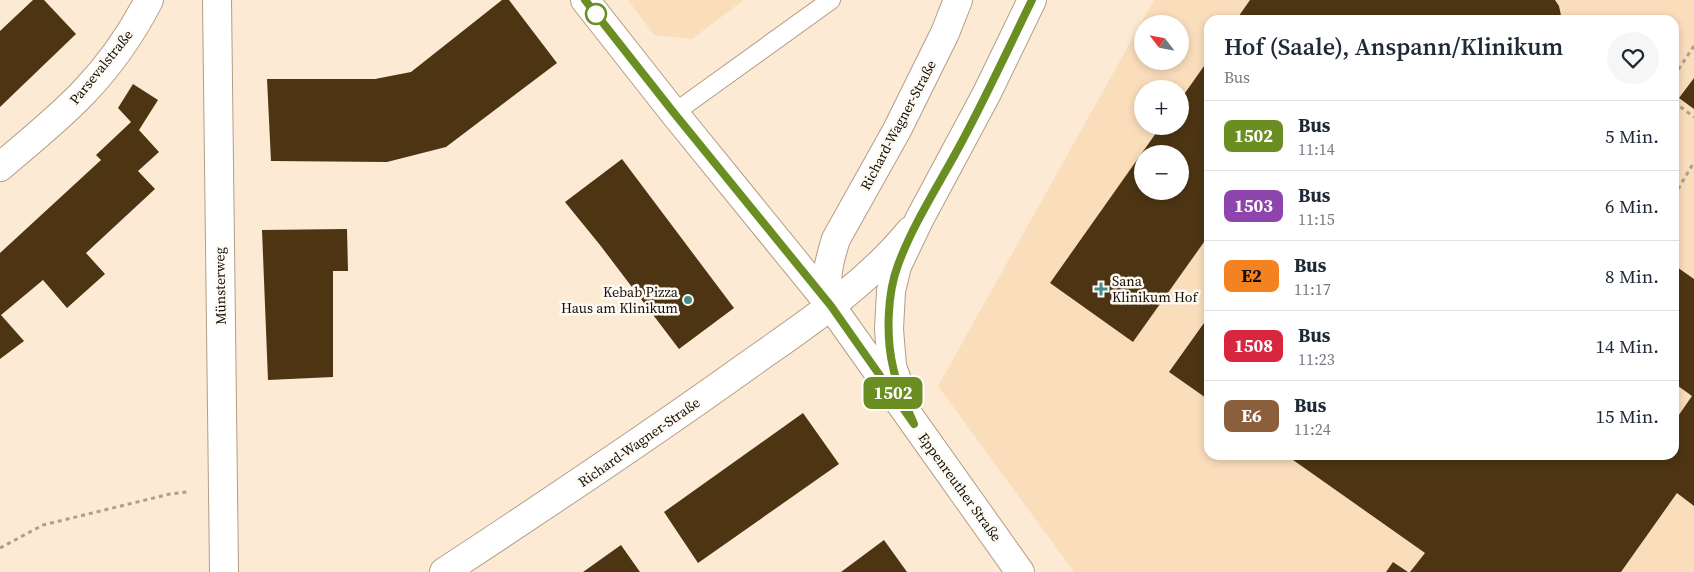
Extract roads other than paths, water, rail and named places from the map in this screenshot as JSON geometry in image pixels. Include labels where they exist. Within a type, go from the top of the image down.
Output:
[{"type":"street","name":"Parsevalstraße","points":[[0,167],[84,93],[139,20],[149,0]]},
{"type":"street","name":"Münsterweg","points":[[217,0],[224,572]]},
{"type":"street","name":"Eppenreuther Straße","points":[[586,0],[674,113],[831,306],[1020,572]]},
{"type":"street","name":"Richard-Wagner-Straße","points":[[831,306],[827,294],[827,273],[836,239],[901,122],[941,41],[958,0]]},
{"type":"street","name":"Richard-Wagner-Straße","points":[[914,424],[892,366],[889,329],[891,291],[897,266],[919,220],[987,93],[1032,0]]},
{"type":"street","name":"Richard-Wagner-Straße","points":[[444,572],[564,494],[831,306],[892,253],[919,220]]},
{"type":"lane","points":[[674,113],[831,0]]},
{"type":"place","name":"Sana Klinikum Hof","points":[[1101,289]]},
{"type":"place","name":"Kebab Pizza Haus am Klinikum","points":[[688,300]]}]
